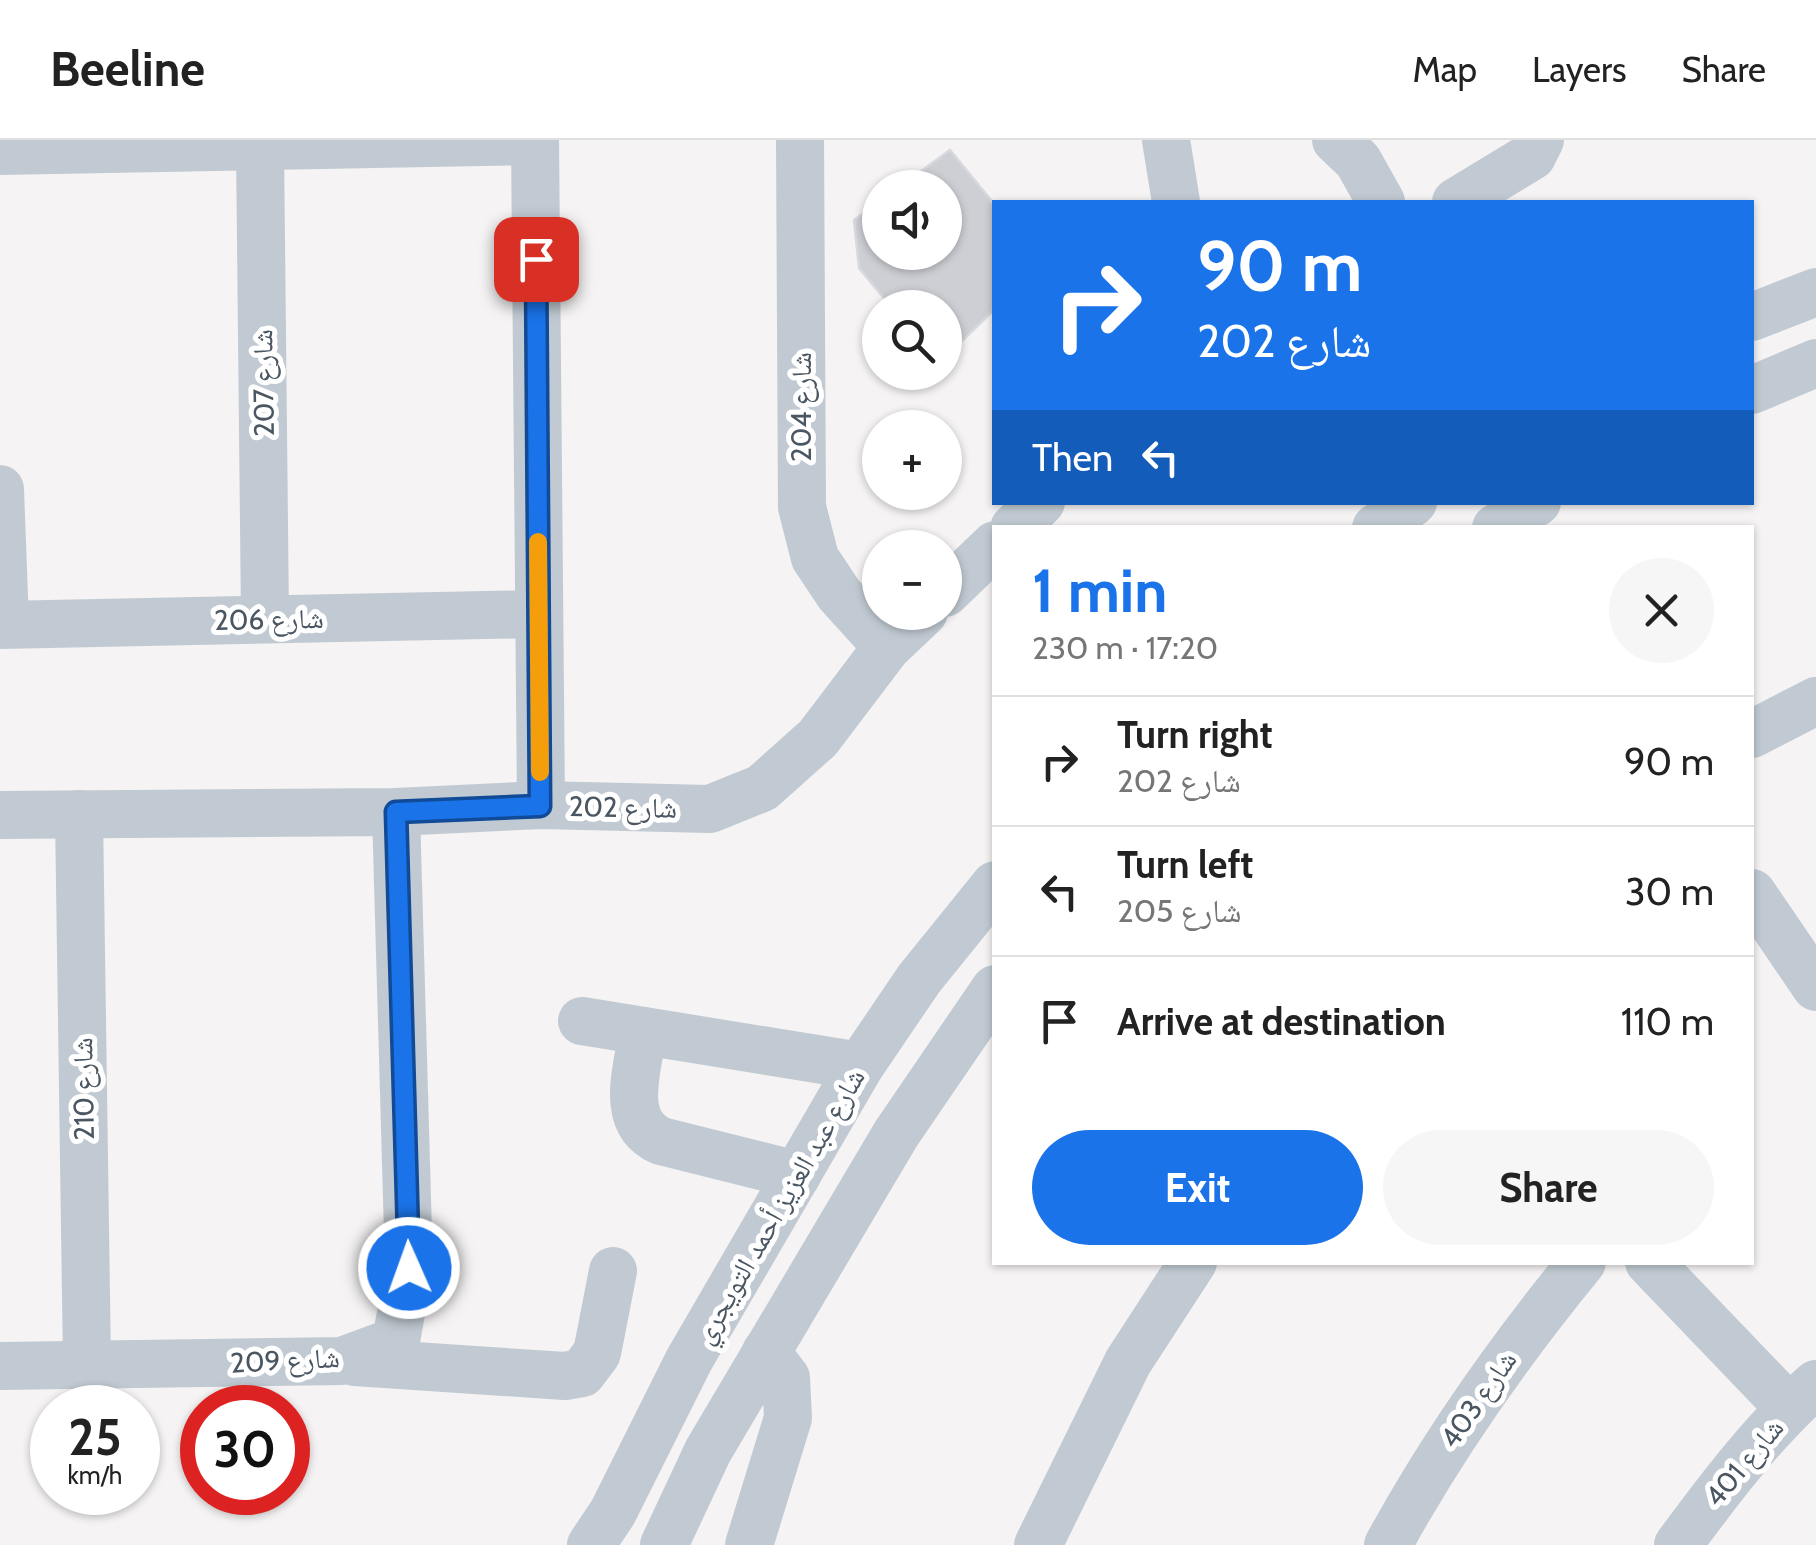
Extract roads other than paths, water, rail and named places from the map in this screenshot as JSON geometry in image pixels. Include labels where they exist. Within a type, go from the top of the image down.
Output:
[{"type":"street","points":[[0,151],[536,140],[540,806]]},
{"type":"street","name":"شارع 204","points":[[800,140],[802,507],[815,558],[839,594],[887,647]]},
{"type":"street","points":[[1166,140],[1176,200]]},
{"type":"street","points":[[1336,140],[1358,161],[1380,200]]},
{"type":"street","points":[[1459,200],[1532,156],[1540,140]]},
{"type":"street","name":"شارع 207","points":[[260,146],[266,620]]},
{"type":"street","points":[[1754,316],[1814,291]]},
{"type":"street","points":[[1754,389],[1816,363]]},
{"type":"street","points":[[0,489],[2,624]]},
{"type":"street","points":[[1017,525],[1037,505]]},
{"type":"street","points":[[1380,525],[1409,505]]},
{"type":"street","points":[[1501,525],[1532,505]]},
{"type":"street","points":[[962,576],[992,549]]},
{"type":"street","name":"شارع 206","points":[[2,624],[539,614]]},
{"type":"street","name":"شارع 202","points":[[0,814],[396,812],[540,806],[710,809],[762,788],[818,738],[887,647],[905,630]]},
{"type":"street","points":[[1754,733],[1816,700]]},
{"type":"street","name":"شارع 209","points":[[0,1366],[342,1361],[396,1341],[409,1268],[396,812]]},
{"type":"street","name":"شارع 210","points":[[79,814],[86,1365]]},
{"type":"street","name":"شارع عبد العزيز أحمد التويجري","points":[[591,1545],[613,1512],[688,1360],[860,1066],[918,979],[992,888]]},
{"type":"street","points":[[1754,896],[1816,987]]},
{"type":"street","points":[[664,1545],[708,1451],[766,1352],[896,1134],[992,992]]},
{"type":"street","points":[[582,1021],[860,1066]]},
{"type":"street","points":[[644,1031],[634,1102],[644,1130],[661,1141],[797,1175]]},
{"type":"street","points":[[1038,1545],[1128,1362],[1192,1265]]},
{"type":"street","name":"شارع 403","points":[[1388,1545],[1438,1458],[1524,1333],[1580,1265]]},
{"type":"street","points":[[1652,1265],[1802,1396]]},
{"type":"street","points":[[342,1361],[566,1376],[582,1373],[597,1353],[613,1271]]},
{"type":"street","points":[[749,1545],[788,1418],[786,1378],[766,1352]]},
{"type":"street","name":"شارع 401","points":[[1678,1545],[1723,1483],[1802,1396]]}]
